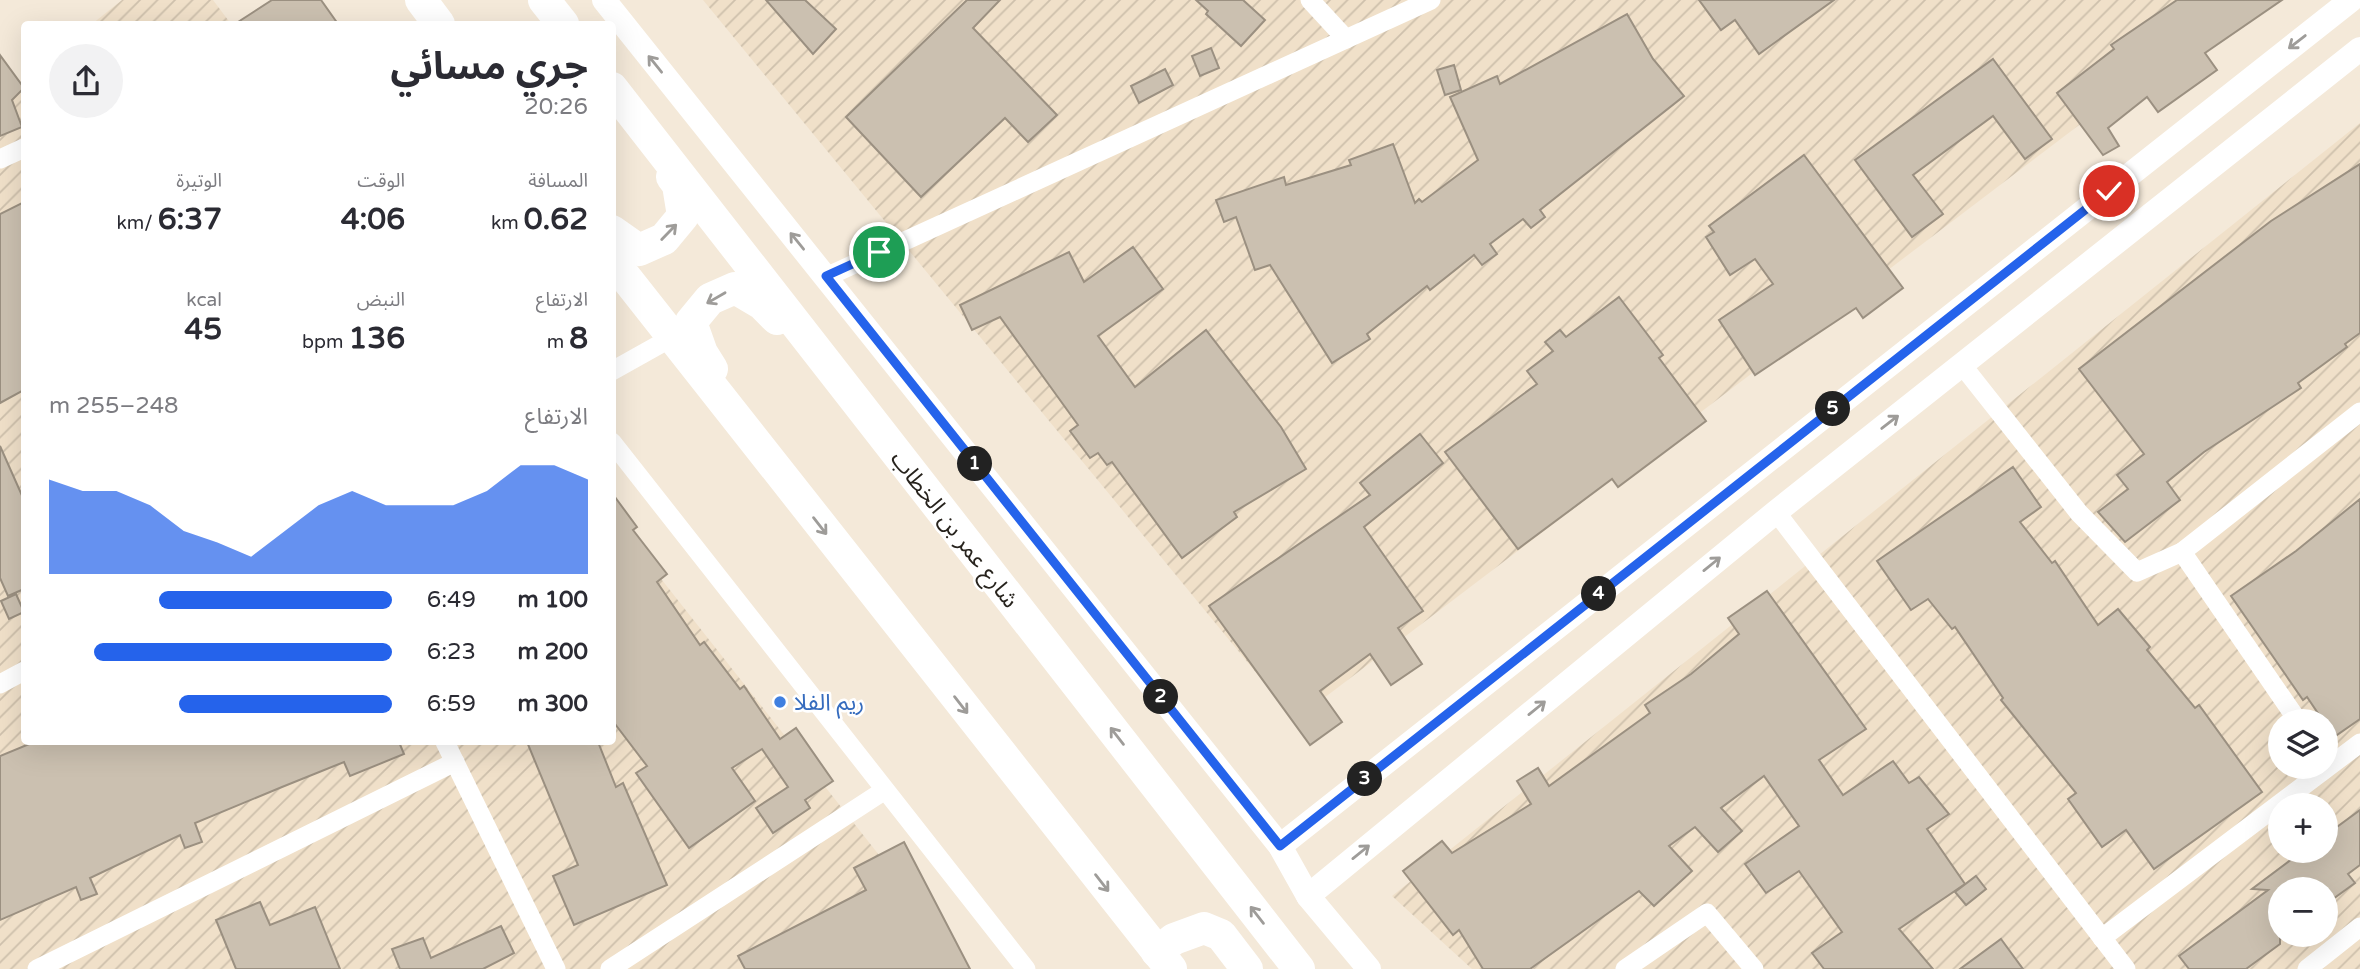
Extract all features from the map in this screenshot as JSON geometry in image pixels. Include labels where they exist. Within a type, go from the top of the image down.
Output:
[{"type":"main road","points":[[421,0],[437,21]]},
{"type":"main road","points":[[544,0],[561,21]]},
{"type":"main road","name":"شارع عمر بن الخطاب","points":[[616,95],[1299,969]]},
{"type":"main road","points":[[616,96],[678,185],[683,216],[664,239],[639,250],[616,234]]},
{"type":"main road","points":[[616,265],[1164,960],[1174,939],[1204,928],[1221,935],[1247,969]]},
{"type":"main road","points":[[786,483],[702,353],[691,323],[710,299],[735,288],[762,304],[858,404]]},
{"type":"street","points":[[604,0],[1280,846],[1308,896],[1369,969]]},
{"type":"street","points":[[1310,0],[1346,39]]},
{"type":"street","points":[[826,276],[1431,0]]},
{"type":"street","points":[[1280,846],[2351,0]]},
{"type":"street","points":[[1308,896],[1776,512],[2360,49]]},
{"type":"street","points":[[0,159],[21,149]]},
{"type":"street","points":[[616,369],[671,338]]},
{"type":"street","points":[[1962,365],[2079,513],[2137,572],[2182,552],[2360,412]]},
{"type":"street","points":[[616,447],[1026,969]]},
{"type":"street","points":[[1776,512],[2126,969]]},
{"type":"street","points":[[2182,552],[2290,709]]},
{"type":"street","points":[[0,684],[21,673]]},
{"type":"street","points":[[2338,757],[2360,743]]},
{"type":"street","points":[[446,745],[556,969]]},
{"type":"street","points":[[37,969],[455,762]]},
{"type":"street","points":[[2102,938],[2308,779]]},
{"type":"street","points":[[610,969],[886,790]]},
{"type":"street","points":[[1625,969],[1707,913],[1754,969]]},
{"type":"street","points":[[2307,969],[2360,927]]},
{"type":"shaded area","points":[[122,0],[213,0],[229,21],[96,21]]},
{"type":"shaded area","points":[[703,0],[2244,0],[1295,720]]},
{"type":"shaded area","points":[[21,82],[21,745],[616,745],[616,522],[969,969],[0,969],[0,99]]},
{"type":"shaded area","points":[[2360,123],[2360,969],[1472,969],[1392,896]]},
{"type":"building","points":[[272,0],[321,0],[336,21],[240,21]]},
{"type":"building","points":[[766,0],[805,0],[836,29],[813,54]]},
{"type":"building","points":[[967,0],[1000,0],[973,28],[1057,115],[1028,142],[1005,118],[921,197],[846,117]]},
{"type":"building","points":[[1196,0],[1243,0],[1265,20],[1241,46],[1206,14],[1208,11]]},
{"type":"building","points":[[1699,0],[1834,0],[1759,54],[1735,20],[1721,30]]},
{"type":"building","points":[[2177,0],[2282,0],[2205,53],[2217,70],[2158,112],[2147,97],[2108,128],[2119,146],[2103,155],[2057,93],[2114,49],[2111,45]]},
{"type":"building","points":[[1627,14],[1653,59],[1684,96],[1540,210],[1545,217],[1531,228],[1523,219],[1490,244],[1497,254],[1482,265],[1474,255],[1430,290],[1427,286],[1367,334],[1370,339],[1332,363],[1270,265],[1255,270],[1236,217],[1224,222],[1216,200],[1284,177],[1286,185],[1351,165],[1349,160],[1393,144],[1415,203],[1419,199],[1422,202],[1478,160],[1450,97],[1497,76],[1500,84]]},
{"type":"building","points":[[1211,48],[1219,68],[1200,76],[1192,56]]},
{"type":"building","points":[[0,55],[21,84],[21,91],[12,100],[21,127],[0,136]]},
{"type":"building","points":[[1993,59],[2052,139],[2025,159],[1993,116],[1913,175],[1943,214],[1912,237],[1855,160]]},
{"type":"building","points":[[1454,65],[1461,90],[1445,95],[1437,70]]},
{"type":"building","points":[[1165,69],[1173,85],[1139,103],[1131,86]]},
{"type":"building","points":[[1804,155],[1903,288],[1863,318],[1856,308],[1755,375],[1719,320],[1773,284],[1755,259],[1730,275],[1706,237],[1714,232],[1709,226]]},
{"type":"building","points":[[2360,164],[2360,333],[2345,344],[2347,347],[2298,383],[2301,388],[2204,452],[2167,482],[2180,500],[2125,542],[2098,512],[2128,489],[2117,475],[2144,454],[2079,369],[2271,221]]},
{"type":"building","points":[[21,204],[21,392],[0,403],[0,214]]},
{"type":"building","points":[[1133,247],[1163,289],[1098,336],[1135,387],[1206,330],[1281,427],[1306,469],[1234,512],[1237,517],[1182,558],[1112,462],[1107,465],[1098,453],[1090,458],[1070,431],[1078,425],[1000,317],[972,330],[960,305],[1069,252],[1084,282]]},
{"type":"building","points":[[1619,297],[1663,355],[1659,358],[1706,421],[1618,487],[1612,479],[1518,549],[1445,452],[1537,384],[1527,371],[1553,351],[1545,342],[1560,330],[1566,337]]},
{"type":"building","points":[[1420,434],[1443,463],[1364,527],[1423,611],[1398,628],[1422,664],[1391,685],[1370,654],[1320,691],[1342,722],[1310,745],[1209,606],[1370,495],[1360,483]]},
{"type":"building","points":[[0,446],[21,493],[21,590],[8,596],[0,578]]},
{"type":"building","points":[[2013,467],[2041,507],[2020,522],[2052,563],[2055,561],[2098,625],[2118,609],[2150,647],[2147,650],[2195,708],[2199,705],[2262,792],[2154,869],[2126,830],[2102,847],[2068,799],[2076,793],[2001,700],[2003,698],[1955,627],[1952,629],[1928,599],[1911,610],[1877,561]]},
{"type":"building","points":[[616,498],[637,527],[633,530],[667,574],[657,582],[700,645],[704,642],[740,689],[744,686],[780,739],[796,728],[833,781],[805,800],[810,808],[773,833],[756,808],[788,787],[762,749],[732,768],[755,801],[689,848],[636,773],[647,766],[616,725]]},
{"type":"building","points":[[2360,499],[2360,719],[2338,734],[2338,709],[2315,709],[2307,697],[2303,700],[2231,596],[2296,551]]},
{"type":"building","points":[[1767,591],[1866,729],[1819,760],[1843,795],[1893,761],[1909,783],[1919,777],[1949,814],[1927,829],[1965,884],[1899,929],[1933,969],[1824,969],[1812,953],[1842,932],[1799,871],[1766,893],[1745,864],[1799,826],[1764,776],[1721,808],[1742,831],[1718,852],[1695,827],[1669,846],[1692,871],[1654,906],[1639,891],[1530,969],[1483,969],[1459,930],[1453,935],[1403,871],[1442,841],[1452,853],[1531,804],[1517,781],[1538,768],[1549,786],[1650,713],[1645,705],[1691,674],[1739,634],[1728,618]]},
{"type":"building","points":[[16,594],[21,613],[9,619],[1,601]]},
{"type":"building","points":[[27,745],[400,745],[404,754],[350,776],[344,762],[282,787],[195,823],[202,842],[185,848],[180,835],[90,878],[97,894],[81,900],[76,887],[0,920],[0,756]]},
{"type":"building","points":[[528,745],[599,745],[616,787],[623,783],[667,885],[574,925],[553,876],[578,865]]},
{"type":"building","points":[[2360,810],[2360,865],[2348,874],[2355,883],[2338,895],[2338,877],[2268,877],[2287,863],[2338,863],[2338,826]]},
{"type":"building","points":[[904,842],[970,969],[745,969],[738,956],[866,890],[854,868]]},
{"type":"building","points":[[1976,876],[1986,889],[1966,905],[1955,892]]},
{"type":"building","points":[[2268,877],[2268,890],[2252,889]]},
{"type":"building","points":[[2268,890],[2268,947],[2276,947],[2246,969],[2189,969],[2179,956]]},
{"type":"building","points":[[260,902],[270,925],[315,907],[340,969],[236,969],[216,920]]},
{"type":"building","points":[[501,926],[514,953],[483,969],[400,969],[392,949],[423,938],[431,958]]},
{"type":"building","points":[[2001,939],[2023,969],[1960,969]]},
{"type":"place","name":"ريم الفلا","points":[[780,702]]},
{"type":"route","points":[[879,252],[826,276],[1280,846],[2109,191]]}]
